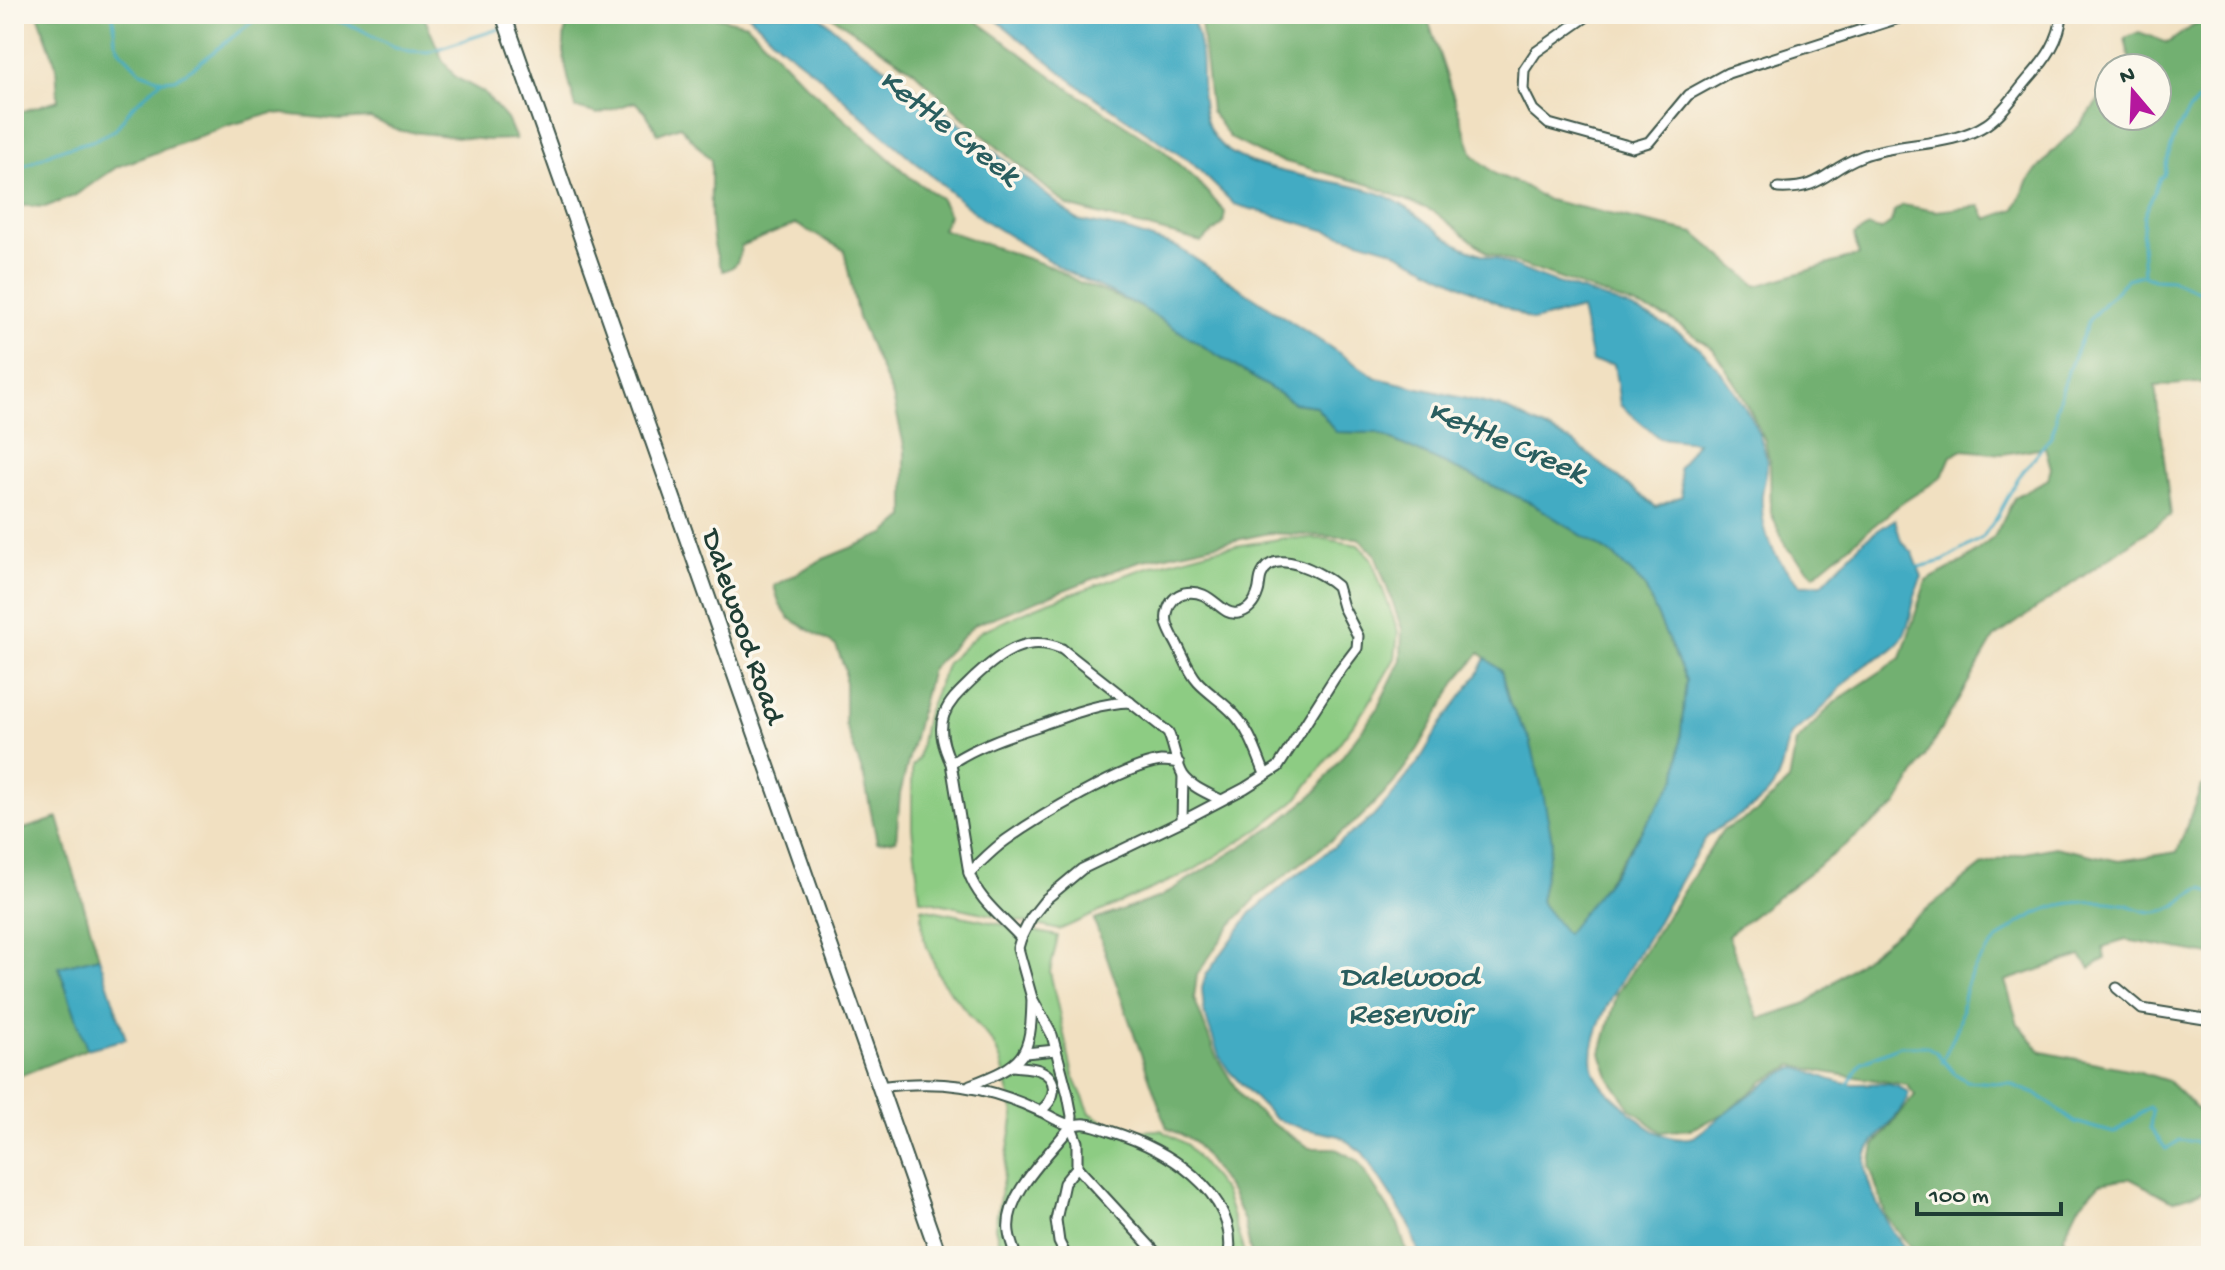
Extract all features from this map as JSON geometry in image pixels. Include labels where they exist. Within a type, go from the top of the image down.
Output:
[{"type":"main road","name":"Dalewood Road","points":[[503,14],[939,1256]]},
{"type":"street","points":[[1590,14],[1536,52],[1524,70],[1523,90],[1533,110],[1549,124],[1632,147],[1649,142],[1688,95],[1728,73],[1911,14]]},
{"type":"street","points":[[1778,188],[1808,187],[1863,155],[1963,135],[1985,125],[2044,61],[2058,35],[2062,14]]},
{"type":"street","points":[[1066,1256],[1059,1242],[1056,1220],[1064,1183],[1077,1167],[1077,1142],[1056,1050],[1044,1016],[1032,998],[1018,948],[1021,938],[1046,899],[1082,869],[1182,821],[1278,767],[1357,648],[1358,636],[1343,607],[1337,586],[1309,569],[1287,561],[1262,572],[1252,605],[1239,613],[1230,613],[1200,591],[1178,595],[1168,607],[1166,618],[1168,629],[1198,682],[1234,713],[1251,737],[1265,774]]},
{"type":"street","points":[[1021,938],[974,887],[951,763],[941,730],[943,716],[953,698],[993,660],[1007,651],[1050,643],[1062,649],[1168,732],[1183,776],[1182,821]]},
{"type":"street","points":[[951,763],[995,739],[1081,711],[1111,703],[1130,702]]},
{"type":"street","points":[[969,873],[1003,842],[1102,784],[1161,761],[1179,763]]},
{"type":"street","points":[[1183,776],[1221,800]]},
{"type":"street","points":[[2117,988],[2142,1009],[2211,1020]]},
{"type":"street","points":[[969,1085],[1012,1066],[1025,1053],[1030,1040],[1032,998]]},
{"type":"street","points":[[1025,1053],[1056,1050]]},
{"type":"street","points":[[1012,1066],[1038,1070],[1048,1076],[1054,1085],[1053,1098],[1040,1111]]},
{"type":"street","points":[[879,1087],[915,1082],[969,1085],[1010,1097],[1071,1126]]},
{"type":"street","points":[[1016,1256],[1008,1231],[1013,1207],[1027,1179],[1071,1126],[1082,1123],[1146,1144],[1175,1161],[1217,1201],[1225,1215],[1231,1237],[1229,1256]]},
{"type":"street","points":[[1077,1167],[1159,1256]]},
{"type":"green space","points":[[38,14],[423,14],[442,59],[455,77],[483,92],[507,119],[516,139],[487,140],[401,131],[370,118],[339,120],[273,113],[227,126],[117,167],[74,196],[45,207],[14,205],[14,114],[58,100],[56,65]]},
{"type":"green space","points":[[571,14],[702,14],[747,24],[807,86],[911,178],[940,198],[949,215],[942,229],[1052,267],[1079,282],[1139,306],[1294,403],[1316,406],[1336,432],[1377,433],[1531,503],[1614,556],[1644,585],[1686,680],[1677,778],[1599,893],[1566,935],[1540,901],[1552,840],[1530,740],[1510,705],[1501,671],[1480,653],[1457,680],[1418,749],[1393,784],[1359,819],[1257,897],[1231,925],[1197,975],[1194,998],[1216,1056],[1242,1098],[1270,1122],[1310,1148],[1334,1148],[1357,1160],[1398,1224],[1408,1256],[1347,1256],[1339,1251],[1309,1256],[1251,1254],[1244,1221],[1232,1194],[1194,1141],[1167,1128],[1094,920],[1160,897],[1276,825],[1315,793],[1376,711],[1401,660],[1402,629],[1375,554],[1358,538],[1269,533],[1139,561],[974,625],[931,669],[900,794],[896,840],[877,842],[864,777],[845,724],[845,669],[836,646],[789,618],[780,605],[774,586],[823,559],[885,534],[905,517],[905,450],[893,397],[858,318],[844,250],[796,224],[741,246],[737,262],[723,271],[712,231],[711,160],[680,126],[658,134],[646,113],[635,102],[598,114],[576,108],[564,49]]},
{"type":"green space","points":[[828,14],[967,14],[1071,90],[1162,149],[1225,212],[1223,224],[1201,242],[1068,206],[972,126],[914,71]]},
{"type":"green space","points":[[1200,14],[1426,14],[1473,155],[1495,174],[1548,200],[1694,233],[1757,286],[1859,255],[1854,236],[1868,227],[1881,230],[1891,223],[1894,211],[1903,205],[1936,211],[1980,206],[1987,219],[2015,209],[2029,180],[2093,108],[2093,132],[2173,132],[2173,52],[2128,52],[2125,38],[2139,32],[2168,43],[2211,17],[2211,382],[2155,386],[2171,515],[1994,638],[1897,805],[1728,935],[1759,1019],[1807,1003],[1983,865],[2055,847],[2119,861],[2177,852],[2201,787],[2211,780],[2211,955],[2126,940],[2103,947],[2105,959],[2090,968],[2081,956],[2005,981],[2018,1024],[2042,1052],[2137,1071],[2168,1081],[2198,1110],[2211,1106],[2211,1189],[2173,1201],[2129,1178],[2100,1183],[2078,1207],[2064,1236],[2070,1256],[1917,1256],[1886,1216],[1870,1167],[1874,1146],[1915,1095],[1907,1085],[1793,1065],[1764,1081],[1726,1113],[1691,1129],[1661,1132],[1630,1108],[1610,1079],[1601,1053],[1617,994],[1722,831],[1757,812],[1789,781],[1796,742],[1836,701],[1901,658],[1926,581],[1964,561],[1994,537],[2015,497],[2048,479],[2051,468],[2045,447],[2003,454],[1963,450],[1951,456],[1942,477],[1899,505],[1814,575],[1786,547],[1771,513],[1770,465],[1765,441],[1740,390],[1713,349],[1669,318],[1488,253],[1435,212],[1370,185],[1268,157],[1230,138],[1211,111]]},
{"type":"green space","points":[[1285,538],[1325,539],[1358,545],[1371,558],[1398,631],[1395,658],[1368,705],[1298,798],[1259,829],[1192,871],[1059,930],[920,899],[912,828],[912,766],[918,759],[926,716],[947,663],[981,631],[1043,604],[1145,568],[1216,549]]},
{"type":"green space","points":[[58,818],[99,957],[59,968],[87,1049],[14,1078],[14,832]]},
{"type":"green space","points":[[922,908],[1058,936],[1050,972],[1073,1075],[1090,1113],[1111,1126],[1136,1131],[1161,1130],[1187,1145],[1225,1193],[1245,1256],[1002,1256],[995,1227],[1014,1114],[1001,1061],[993,1043],[941,980],[923,937]]},
{"type":"water","name":"Dalewood Reservoir","points":[[748,14],[817,14],[945,111],[1077,220],[1122,229],[1177,247],[1377,378],[1501,407],[1573,442],[1656,507],[1682,496],[1679,468],[1697,442],[1659,438],[1620,405],[1614,364],[1592,362],[1581,309],[1533,321],[1390,249],[1234,204],[1192,163],[1080,87],[989,14],[1190,14],[1200,44],[1207,122],[1218,142],[1231,153],[1270,168],[1378,193],[1410,210],[1464,247],[1646,315],[1678,332],[1704,353],[1740,399],[1759,434],[1767,465],[1762,495],[1766,534],[1776,556],[1801,585],[1822,584],[1865,539],[1895,519],[1901,541],[1913,553],[1922,577],[1901,640],[1859,670],[1791,735],[1779,777],[1769,792],[1753,807],[1706,838],[1610,1000],[1595,1037],[1592,1055],[1594,1071],[1609,1093],[1652,1129],[1676,1138],[1694,1137],[1761,1087],[1796,1068],[1842,1083],[1888,1084],[1909,1093],[1896,1116],[1869,1149],[1866,1161],[1871,1190],[1878,1205],[1911,1256],[1420,1256],[1409,1224],[1363,1153],[1340,1136],[1275,1119],[1229,1071],[1219,1056],[1204,1012],[1202,988],[1206,975],[1251,913],[1373,817],[1391,797],[1420,760],[1486,658],[1501,671],[1510,705],[1530,740],[1552,840],[1540,901],[1566,934],[1614,873],[1677,777],[1686,680],[1644,585],[1614,556],[1531,503],[1377,433],[1336,432],[1316,406],[1294,403],[1139,306],[1066,271],[982,219],[818,75],[778,44]]},
{"type":"water","points":[[99,957],[126,1039],[87,1049],[59,967]]},
{"type":"waterway","points":[[113,14],[115,41],[119,49],[141,72],[162,80],[175,79],[194,67],[262,14]]},
{"type":"waterway","points":[[316,14],[356,27],[392,46],[409,51],[428,52],[499,29]]},
{"type":"waterway","points":[[517,24],[548,14]]},
{"type":"waterway","points":[[14,171],[55,151],[92,141],[115,130],[132,107],[162,80]]},
{"type":"waterway","points":[[2144,275],[2144,216],[2164,175],[2179,127],[2192,107],[2211,90]]},
{"type":"waterway","points":[[1919,567],[1943,561],[1982,538],[2018,478],[2051,436],[2068,371],[2089,320],[2127,279],[2142,275],[2171,280],[2199,291],[2211,300]]},
{"type":"waterway","points":[[1942,1062],[1959,1023],[1968,981],[1988,950],[2016,925],[2066,904],[2111,902],[2157,912],[2173,907],[2203,888],[2211,893]]},
{"type":"waterway","points":[[1848,1084],[1862,1062],[1900,1046],[1926,1046],[1967,1081],[2010,1084],[2038,1095],[2075,1122],[2114,1133],[2149,1107],[2152,1111],[2150,1128],[2166,1149],[2180,1140],[2195,1142],[2211,1154]]},
{"type":"water label","name":"Kettle Creek","points":[[951,125]]},
{"type":"water label","name":"Kettle Creek","points":[[1508,439]]}]
